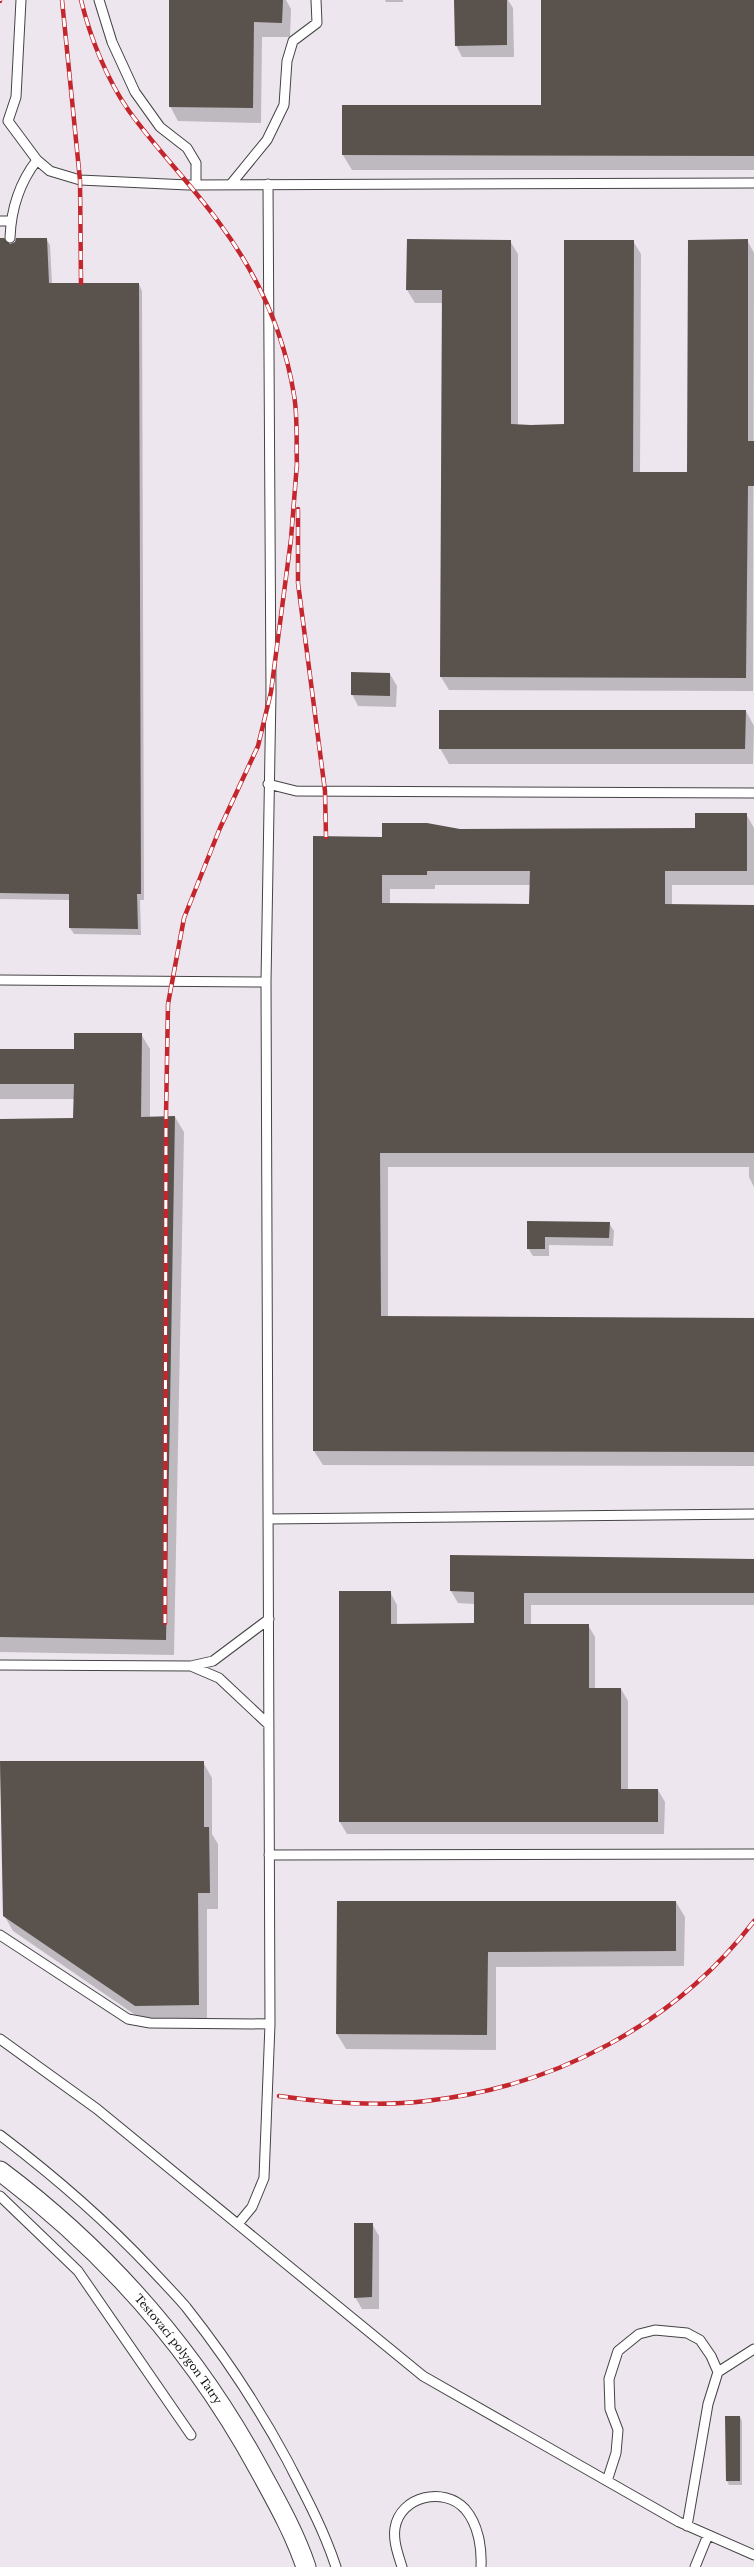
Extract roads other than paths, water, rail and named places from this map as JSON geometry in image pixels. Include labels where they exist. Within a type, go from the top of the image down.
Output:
[{"type":"street","name":"Testovací polygon Tatry","points":[[0,2171],[71,2230],[163,2324],[203,2378],[241,2435],[274,2495],[306,2567]]},
{"type":"lane","points":[[20,0],[16,96],[4,119],[37,160],[50,171],[80,180],[196,185],[754,183]]},
{"type":"lane","points":[[98,0],[112,42],[135,92],[160,127],[187,148],[196,163],[196,185]]},
{"type":"lane","points":[[231,184],[267,140],[284,105],[287,61],[293,41],[317,23],[316,0]]},
{"type":"lane","points":[[10,238],[10,221],[24,176],[37,160]]},
{"type":"lane","points":[[238,2224],[252,2207],[264,2178],[270,2024],[266,982],[268,784],[271,692],[268,184]]},
{"type":"lane","points":[[0,221],[10,221]]},
{"type":"lane","points":[[268,784],[296,791],[754,793]]},
{"type":"lane","points":[[0,980],[266,982]]},
{"type":"lane","points":[[268,1519],[754,1514]]},
{"type":"lane","points":[[0,1665],[190,1666],[213,1661],[269,1619]]},
{"type":"lane","points":[[190,1666],[219,1678],[269,1725]]},
{"type":"lane","points":[[269,1855],[754,1854]]},
{"type":"lane","points":[[0,1935],[128,2019],[150,2023],[270,2024]]},
{"type":"lane","points":[[0,2038],[98,2109],[423,2376],[687,2526],[754,2555]]},
{"type":"lane","points":[[0,2135],[39,2164],[90,2208],[185,2306],[226,2361],[265,2420],[299,2482],[330,2547],[336,2567]]},
{"type":"lane","points":[[0,2196],[78,2271],[191,2435]]},
{"type":"lane","points":[[607,2481],[616,2453],[618,2430],[610,2409],[609,2379],[618,2351],[639,2334],[655,2330],[687,2334],[700,2340],[711,2356],[718,2372]]},
{"type":"lane","points":[[687,2526],[708,2404],[718,2372],[754,2349]]},
{"type":"lane","points":[[402,2567],[395,2541],[395,2527],[400,2515],[412,2501],[424,2497],[440,2497],[454,2500],[465,2508],[478,2535],[481,2567]]},
{"type":"lane","points":[[695,2567],[708,2535]]},
{"type":"railway","points":[[62,0],[80,180],[81,283]]},
{"type":"railway","points":[[81,0],[94,43],[113,86],[129,111],[151,140],[198,195],[220,224],[246,263],[267,305],[283,349],[294,395],[297,467]]},
{"type":"railway","points":[[165,1623],[166,1117],[168,1004],[184,918],[220,828],[258,746],[271,692],[291,539],[297,463]]},
{"type":"railway","points":[[298,509],[298,583],[325,791],[326,837]]},
{"type":"railway","points":[[279,2096],[315,2101],[371,2104],[408,2103],[474,2093],[521,2081],[566,2065],[609,2044],[650,2020],[688,1991],[723,1958],[754,1921]]}]
